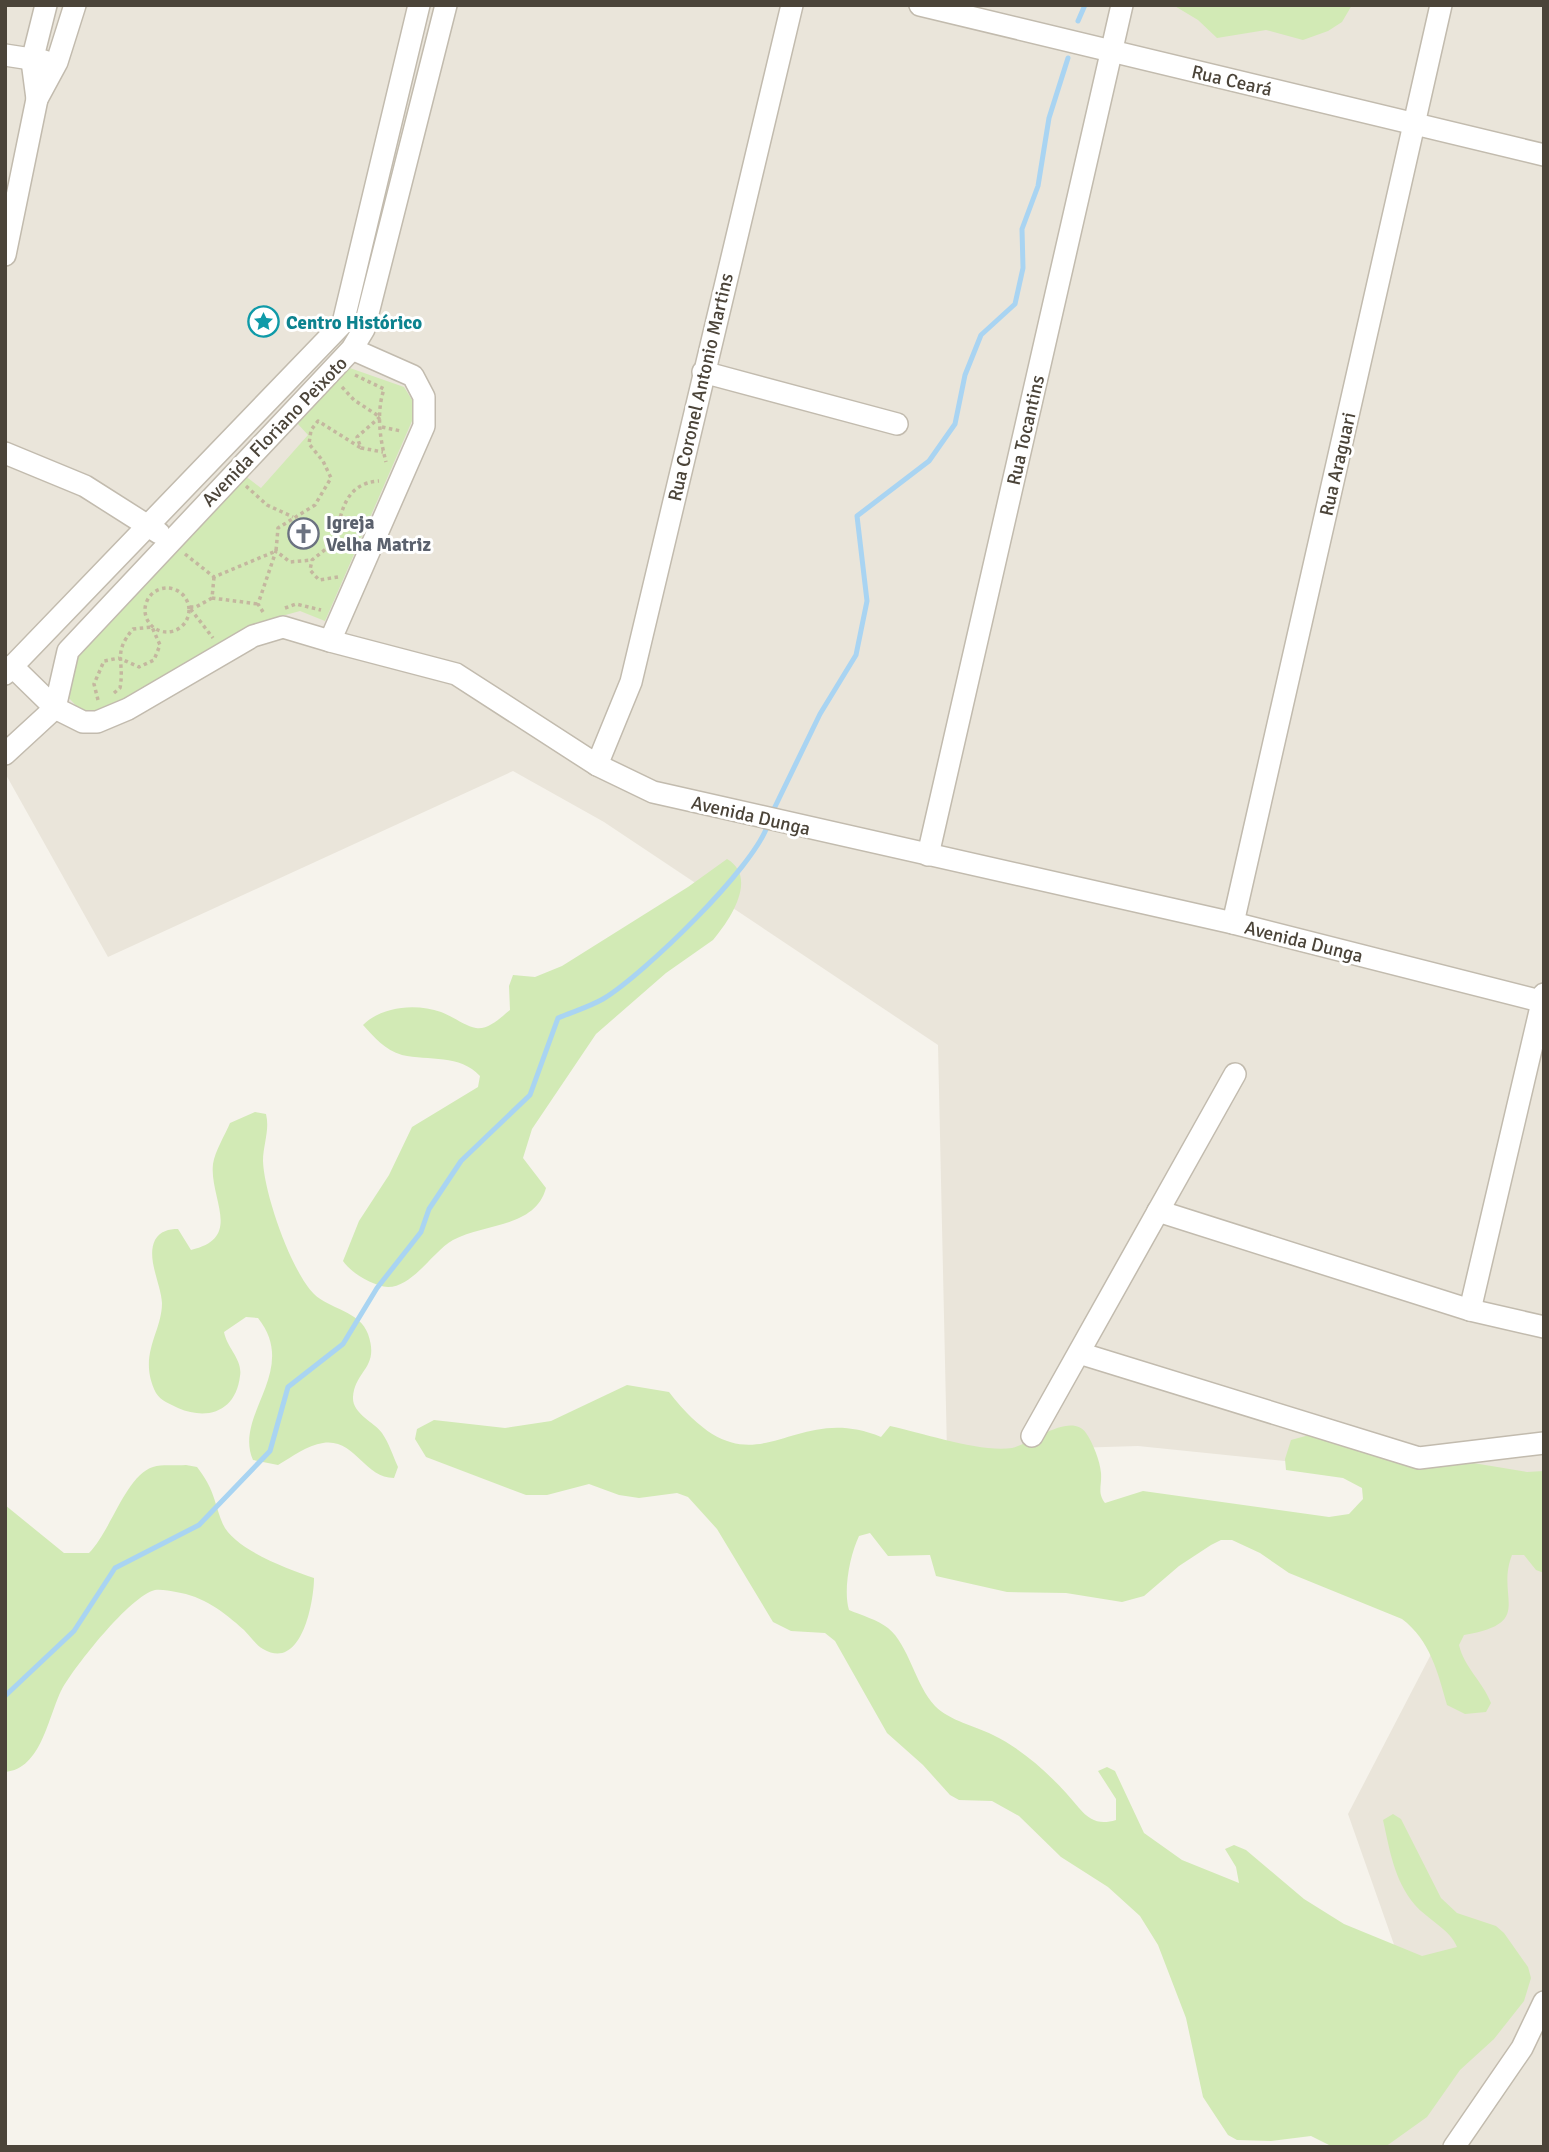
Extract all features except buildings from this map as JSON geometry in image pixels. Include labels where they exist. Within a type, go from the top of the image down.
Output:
[{"type":"street","points":[[37,99],[32,61],[46,5]]},
{"type":"street","points":[[5,255],[37,99],[57,62],[75,5]]},
{"type":"street","name":"Avenida Floriano Peixoto","points":[[9,670],[342,323],[419,5]]},
{"type":"street","name":"Avenida Floriano Peixoto","points":[[55,708],[68,651],[175,545],[352,349],[364,329],[446,5]]},
{"type":"street","name":"Rua Coronel Antonio Martins","points":[[597,765],[631,681],[792,5]]},
{"type":"street","name":"Rua Ceará","points":[[919,5],[1544,155]]},
{"type":"street","name":"Rua Tocantins","points":[[928,855],[1122,5]]},
{"type":"street","name":"Rua Araguari","points":[[1233,923],[1441,5]]},
{"type":"street","points":[[5,55],[32,61],[57,62]]},
{"type":"street","points":[[342,323],[364,329]]},
{"type":"street","points":[[330,641],[424,426],[424,397],[413,376],[352,349]]},
{"type":"street","points":[[703,372],[897,424]]},
{"type":"street","points":[[5,453],[85,486],[175,545]]},
{"type":"street","name":"Avenida Dunga","points":[[55,708],[83,722],[97,722],[128,709],[253,636],[284,627],[456,674],[597,765],[653,792],[1233,923],[1543,999]]},
{"type":"street","points":[[5,754],[55,708],[9,670]]},
{"type":"street","points":[[1470,1310],[1543,999]]},
{"type":"street","points":[[1032,1436],[1235,1074]]},
{"type":"street","points":[[1158,1211],[1470,1310],[1544,1327]]},
{"type":"street","points":[[1079,1353],[1419,1458],[1544,1443]]},
{"type":"street","points":[[1454,2147],[1522,2048],[1544,2002]]},
{"type":"path","points":[[349,373],[384,389],[379,404],[382,427],[380,440],[387,465]]},
{"type":"path","points":[[344,379],[339,384],[354,400],[380,417]]},
{"type":"path","points":[[361,448],[357,437],[380,417]]},
{"type":"path","points":[[265,616],[258,604],[276,551],[278,528],[316,506],[331,478],[323,461],[309,444],[311,430],[318,421],[361,448],[383,452]]},
{"type":"path","points":[[382,427],[402,429],[397,441]]},
{"type":"path","points":[[376,490],[392,453]]},
{"type":"path","points":[[276,551],[290,562],[312,560],[336,541],[342,506],[351,493],[369,482],[380,481]]},
{"type":"path","points":[[235,490],[247,486],[267,505],[293,517]]},
{"type":"path","points":[[175,545],[214,577]]},
{"type":"path","points":[[214,577],[276,551]]},
{"type":"path","points":[[312,560],[310,570],[319,580],[338,577]]},
{"type":"path","points":[[332,589],[343,566]]},
{"type":"path","points":[[212,598],[214,577]]},
{"type":"path","points":[[189,607],[189,615],[179,629],[162,632],[152,627],[133,629],[121,643],[119,658],[123,671],[120,688],[108,697],[97,700],[94,684],[104,661],[119,658],[139,667],[154,660],[160,645],[152,627],[145,614],[145,606],[157,591],[175,590],[186,599],[189,607],[219,646]]},
{"type":"path","points":[[189,607],[212,598],[258,604]]},
{"type":"path","points":[[275,612],[296,604],[320,611],[326,600]]},
{"type":"shaded area","points":[[5,5],[1544,5],[1544,2147],[1338,2147],[1422,2024],[1348,1814],[1519,1485],[1138,1446],[947,1452],[938,1045],[604,822],[513,771],[108,957],[5,773]]},
{"type":"green space","points":[[1173,5],[1352,5],[1342,22],[1328,31],[1303,40],[1266,30],[1217,38],[1198,20]]},
{"type":"green space","points":[[347,367],[404,387],[414,403],[412,421],[325,621],[300,611],[256,623],[108,709],[83,713],[67,696],[77,657],[244,475],[261,488],[308,435],[297,423]]},
{"type":"green space","points":[[727,859],[736,867],[741,887],[734,910],[720,931],[713,940],[666,973],[596,1034],[532,1129],[523,1158],[546,1188],[531,1211],[507,1223],[453,1240],[414,1275],[397,1285],[388,1287],[376,1284],[351,1270],[343,1261],[359,1221],[389,1175],[412,1127],[478,1087],[480,1076],[454,1061],[396,1053],[380,1043],[363,1025],[389,1010],[410,1007],[441,1012],[476,1028],[490,1025],[510,1010],[509,986],[513,975],[535,977],[562,966],[688,887]]},
{"type":"green space","points":[[255,1112],[266,1114],[263,1161],[268,1192],[280,1231],[296,1268],[314,1294],[358,1320],[368,1334],[371,1354],[355,1388],[354,1403],[387,1441],[398,1467],[394,1478],[375,1472],[352,1452],[334,1443],[311,1446],[278,1465],[253,1460],[249,1443],[251,1426],[270,1374],[272,1356],[269,1337],[258,1318],[246,1317],[224,1332],[240,1370],[237,1388],[227,1405],[210,1413],[189,1412],[166,1402],[156,1393],[149,1367],[162,1303],[152,1255],[155,1240],[165,1231],[178,1229],[191,1250],[207,1244],[216,1236],[220,1215],[213,1177],[214,1159],[230,1123]]},
{"type":"green space","points":[[627,1385],[669,1392],[699,1424],[725,1440],[749,1445],[772,1442],[820,1429],[848,1428],[881,1437],[890,1426],[968,1445],[999,1449],[1012,1448],[1061,1427],[1079,1427],[1089,1437],[1098,1458],[1101,1473],[1100,1492],[1105,1503],[1143,1491],[1329,1517],[1349,1514],[1363,1499],[1362,1488],[1343,1478],[1286,1470],[1285,1459],[1291,1440],[1324,1431],[1461,1461],[1527,1472],[1544,1471],[1544,1573],[1536,1570],[1524,1555],[1512,1555],[1508,1570],[1509,1607],[1506,1616],[1486,1630],[1464,1635],[1459,1645],[1461,1653],[1491,1703],[1486,1712],[1465,1714],[1447,1705],[1426,1647],[1412,1627],[1402,1619],[1289,1573],[1260,1553],[1232,1540],[1221,1540],[1211,1545],[1179,1566],[1144,1596],[1122,1602],[1066,1593],[1007,1592],[936,1576],[930,1555],[888,1556],[870,1533],[859,1536],[850,1562],[847,1593],[849,1610],[879,1623],[895,1635],[935,1706],[948,1716],[993,1735],[1017,1749],[1050,1777],[1091,1819],[1100,1822],[1116,1820],[1116,1799],[1098,1771],[1107,1767],[1115,1771],[1144,1833],[1182,1860],[1239,1883],[1236,1867],[1225,1849],[1234,1845],[1246,1850],[1304,1899],[1344,1924],[1422,1956],[1457,1947],[1450,1935],[1415,1905],[1402,1886],[1383,1820],[1393,1814],[1401,1819],[1441,1898],[1457,1913],[1496,1926],[1528,1967],[1531,1978],[1524,2001],[1494,2039],[1460,2070],[1427,2117],[1385,2147],[1333,2147],[1311,2136],[1271,2141],[1237,2140],[1228,2135],[1203,2097],[1186,2018],[1158,1945],[1140,1916],[1108,1887],[1061,1857],[1019,1816],[992,1801],[959,1800],[950,1795],[923,1765],[887,1733],[835,1641],[825,1633],[791,1631],[773,1622],[717,1529],[688,1497],[677,1493],[639,1498],[619,1495],[589,1484],[547,1495],[526,1495],[426,1457],[415,1439],[417,1429],[434,1420],[505,1428],[551,1421]]},
{"type":"green space","points":[[157,1466],[197,1467],[203,1475],[222,1522],[237,1541],[262,1557],[314,1578],[308,1617],[296,1643],[287,1651],[276,1653],[263,1649],[229,1617],[204,1601],[186,1594],[155,1590],[132,1605],[91,1649],[62,1689],[36,1752],[28,1762],[5,1772],[5,1505],[64,1553],[89,1553],[127,1492],[143,1472]]},
{"type":"waterway","points":[[1078,21],[1085,5]]},
{"type":"waterway","points":[[771,815],[820,714],[856,655],[867,601],[857,516],[929,461],[955,424],[965,375],[981,335],[1015,304],[1023,268],[1022,229],[1038,186],[1049,118],[1068,58]]},
{"type":"waterway","points":[[5,1696],[74,1631],[115,1568],[199,1525],[270,1451],[288,1387],[343,1344],[377,1288],[421,1232],[429,1209],[461,1161],[530,1095],[558,1018],[603,999],[644,968],[721,892],[759,843],[768,824]]},
{"type":"place","name":"Centro Histórico","points":[[263,322]]},
{"type":"place","name":"Igreja Velha Matriz","points":[[303,533]]}]
